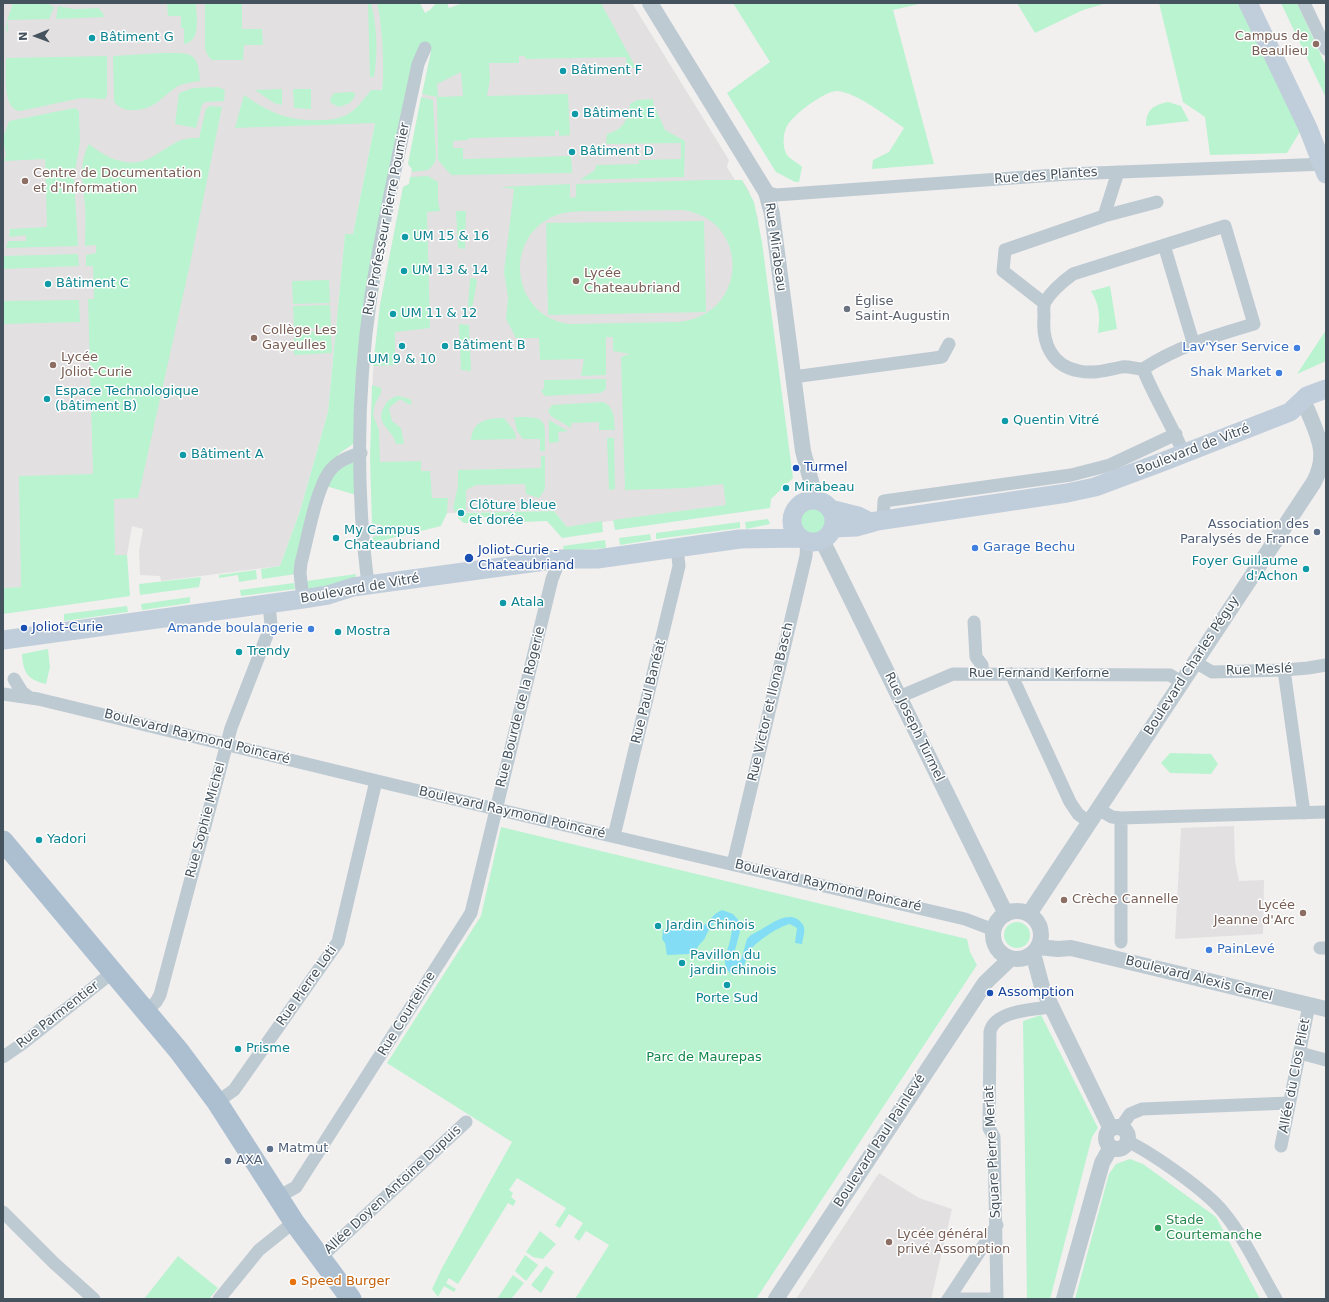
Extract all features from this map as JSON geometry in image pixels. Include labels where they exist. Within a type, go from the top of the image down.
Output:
[{"type":"main road","points":[[1248,3],[1308,128],[1318,141],[1325,164]]},
{"type":"main road","name":"Boulevard de Vitré","points":[[1299,410],[1307,396],[1326,389]]},
{"type":"main road","name":"Boulevard de Vitré","points":[[3,640],[269,604],[328,595],[353,587],[560,559],[596,558],[740,539],[816,537],[876,521],[1067,493],[1095,487],[1299,410],[1326,402]]},
{"type":"main road","points":[[817,503],[876,521]]},
{"type":"main road","points":[[792,516],[793,528],[816,537],[834,519],[817,503]]},
{"type":"main road","name":"Boulevard de Vitré","points":[[740,539],[776,527],[792,516],[796,508],[817,503]]},
{"type":"main road","points":[[3,841],[179,1051],[217,1102],[294,1222],[351,1299]]},
{"type":"street","name":"Rue Mirabeau","points":[[650,3],[766,192],[772,214],[803,451],[802,467],[817,503]]},
{"type":"street","points":[[1304,3],[1326,49]]},
{"type":"street","name":"Rue Professeur Pierre Poumier","points":[[368,585],[362,526],[362,373],[371,296],[418,64],[425,48]]},
{"type":"street","name":"Rue des Plantes","points":[[766,192],[776,195],[1118,172],[1325,164]]},
{"type":"street","points":[[1104,216],[1118,172]]},
{"type":"street","points":[[1044,303],[1003,271],[1005,250],[1104,216],[1157,202]]},
{"type":"street","points":[[1225,226],[1254,324],[1193,342],[1163,356],[1143,370],[1123,367],[1089,373],[1064,366],[1046,346],[1042,330],[1044,303],[1057,286],[1073,274],[1164,245],[1225,226]]},
{"type":"street","points":[[1164,245],[1193,342]]},
{"type":"street","points":[[793,377],[942,356],[949,344]]},
{"type":"street","points":[[1143,370],[1176,434],[1184,454]]},
{"type":"street","name":"Boulevard Charles Péguy","points":[[1029,914],[1318,475],[1323,453],[1299,410]]},
{"type":"street","points":[[876,521],[884,501],[1071,475],[1110,465],[1176,434]]},
{"type":"street","points":[[302,599],[300,573],[301,563],[322,486],[330,470],[337,464],[361,453]]},
{"type":"street","name":"Rue Joseph Turmel","points":[[816,537],[899,698],[1006,914]]},
{"type":"street","name":"Rue Victor et Ilona Basch","points":[[732,864],[806,556],[816,537]]},
{"type":"street","name":"Rue Paul Banéat","points":[[614,836],[679,566],[677,548]]},
{"type":"street","name":"Rue Bourde de la Rogerie","points":[[496,809],[552,579],[560,559]]},
{"type":"street","name":"Rue Sophie Michel","points":[[146,1011],[156,1002],[160,995],[231,728],[271,625],[269,604]]},
{"type":"street","points":[[974,622],[976,657],[982,665],[983,674]]},
{"type":"street","name":"Rue Meslé","points":[[1195,662],[1212,672],[1284,670],[1326,665]]},
{"type":"street","points":[[1284,670],[1304,813]]},
{"type":"street","name":"Rue Fernand Kerforne","points":[[899,698],[953,674],[1170,675],[1181,682]]},
{"type":"street","points":[[1012,674],[1070,802],[1078,814],[1121,818],[1326,812]]},
{"type":"street","points":[[14,679],[22,692],[30,698]]},
{"type":"street","name":"Boulevard Raymond Poincaré","points":[[3,694],[30,698],[227,744],[376,781],[965,919],[994,930]]},
{"type":"street","name":"Rue Pierre Loti","points":[[217,1102],[234,1090],[338,942],[376,781]]},
{"type":"street","name":"Rue Courteline","points":[[278,1197],[296,1187],[471,913],[496,809]]},
{"type":"street","points":[[1121,818],[1121,942]]},
{"type":"street","points":[[1015,911],[1029,914],[1037,921],[1041,930],[1041,939],[1025,954],[998,949],[994,940],[994,930],[999,920],[1006,914],[1015,911]]},
{"type":"street","name":"Boulevard Alexis Carrel","points":[[1041,930],[1047,936],[1060,940],[1071,948]]},
{"type":"street","name":"Boulevard Alexis Carrel","points":[[1025,954],[1071,948],[1326,1009]]},
{"type":"street","name":"Boulevard Paul Painlevé","points":[[776,1299],[984,983],[998,949]]},
{"type":"street","points":[[1025,954],[1119,1132],[1217,1205],[1238,1232],[1276,1299]]},
{"type":"street","name":"Boulevard Paul Painlevé","points":[[984,983],[1025,954]]},
{"type":"street","name":"Rue Parmentier","points":[[3,1056],[22,1044],[113,972]]},
{"type":"street","name":"Allée du Clos Pilet","points":[[1281,1146],[1309,1005]]},
{"type":"street","name":"Square Pierre Merlat","points":[[949,1298],[997,1299],[997,1225],[994,1137],[989,1128],[991,1027],[997,1019],[1016,1012],[1052,1007]]},
{"type":"street","points":[[1300,1053],[1326,1060]]},
{"type":"street","points":[[1064,1299],[1102,1163],[1111,1147],[1106,1138],[1119,1132],[1130,1114],[1142,1109],[1289,1103]]},
{"type":"street","name":"Allée Doyen Antoine Dupuis","points":[[320,1258],[466,1122]]},
{"type":"street","points":[[3,1212],[54,1263],[94,1299]]},
{"type":"street","points":[[219,1299],[259,1250],[294,1222]]},
{"type":"street","name":"Square Pierre Merlat","points":[[949,1298],[997,1225]]},
{"type":"shaded area","points":[[3,3],[383,3],[384,77],[353,234],[345,234],[328,412],[300,511],[280,566],[161,581],[160,576],[140,575],[139,551],[143,529],[132,526],[127,555],[128,585],[3,588]]},
{"type":"shaded area","name":"Lycée Chateaubriand","points":[[548,3],[632,3],[729,160],[727,167],[735,180],[742,180],[749,191],[758,218],[771,499],[567,527],[554,511],[447,513],[373,537],[371,417],[373,373],[380,305],[403,187],[409,184],[412,169],[408,164],[431,52]]},
{"type":"shaded area","points":[[1234,826],[1235,861],[1239,881],[1264,880],[1263,934],[1175,939],[1181,828]]},
{"type":"shaded area","name":"Lycée général privé Assomption","points":[[879,1173],[919,1198],[952,1209],[931,1299],[796,1299]]},
{"type":"green space","points":[[13,3],[46,3],[54,7],[49,19],[8,20],[8,31],[6,31],[8,17]]},
{"type":"green space","points":[[167,3],[196,3],[197,27],[196,33],[190,42],[184,44],[184,28],[181,28],[181,16],[168,16]]},
{"type":"green space","points":[[205,3],[242,3],[242,29],[262,29],[263,45],[244,45],[243,60],[212,60],[208,56],[205,49]]},
{"type":"green space","points":[[360,3],[371,3],[375,21],[376,59],[374,77],[370,77],[368,4]]},
{"type":"green space","points":[[377,3],[420,3],[425,13],[436,3],[447,3],[449,8],[463,3],[601,3],[636,68],[627,68],[626,57],[525,59],[525,56],[519,56],[519,63],[489,63],[490,79],[487,96],[568,94],[570,135],[559,136],[559,130],[555,131],[555,136],[469,138],[468,140],[453,141],[453,148],[463,148],[463,159],[571,156],[572,173],[451,175],[438,160],[437,97],[422,94],[431,52],[426,52],[405,107],[356,442],[340,453],[330,464],[296,574],[262,579],[261,569],[280,566],[300,511],[328,412],[345,234],[353,234],[375,123],[235,128],[244,95],[280,115],[299,119],[324,120],[345,116],[357,107],[371,90],[382,90],[383,59]],"holes":[[[461,72],[463,96],[438,97],[437,84]]]},
{"type":"green space","points":[[733,3],[923,3],[893,10],[934,164],[872,169],[873,160],[889,152],[904,128],[862,100],[845,92],[837,91],[831,92],[809,104],[790,121],[787,126],[784,137],[784,148],[787,155],[802,167],[799,182],[795,182],[776,172],[727,93],[770,62]]},
{"type":"green space","points":[[1017,3],[1107,3],[1083,10],[1035,33]]},
{"type":"green space","points":[[1159,3],[1240,3],[1301,130],[1287,153],[1210,155],[1205,117],[1183,102]]},
{"type":"green space","points":[[1281,3],[1297,3],[1326,66],[1326,98]]},
{"type":"green space","points":[[58,6],[75,9],[98,8],[103,13],[104,17],[56,19]]},
{"type":"green space","points":[[162,53],[191,55],[197,64],[200,81],[178,86],[156,103],[144,109],[127,110],[117,105],[114,101],[113,56]]},
{"type":"green space","points":[[107,56],[107,95],[105,99],[81,98],[20,111],[14,109],[10,104],[6,89],[6,58]]},
{"type":"green space","points":[[218,87],[225,90],[224,101],[205,102],[202,105],[196,128],[175,124],[179,93],[193,88]]},
{"type":"green space","points":[[282,89],[282,105],[274,103],[255,90]]},
{"type":"green space","points":[[293,89],[311,89],[311,109],[294,108]]},
{"type":"green space","points":[[334,93],[355,93],[355,96],[350,103],[339,107],[331,103],[330,99]]},
{"type":"green space","points":[[421,97],[433,100],[436,158],[434,164],[428,170],[411,172],[412,169],[408,164]]},
{"type":"green space","points":[[653,99],[653,103],[665,130],[685,141],[684,177],[580,180],[595,170],[596,165],[639,164],[639,160],[681,159],[681,143],[606,144],[607,134],[617,130],[624,124],[628,115],[630,104],[637,100]]},
{"type":"green space","points":[[1168,102],[1181,106],[1189,121],[1146,126],[1147,116],[1151,109]]},
{"type":"green space","points":[[210,106],[222,107],[190,264],[138,498],[114,499],[115,555],[127,555],[130,596],[3,614],[3,588],[21,587],[19,476],[93,474],[88,299],[94,299],[93,266],[86,266],[86,255],[96,253],[96,245],[85,246],[85,210],[82,174],[83,159],[89,144],[113,159],[130,163],[139,162],[148,159],[182,140],[199,138],[206,109]]},
{"type":"green space","points":[[75,108],[79,111],[80,142],[74,178],[78,246],[6,248],[8,241],[26,241],[26,235],[9,237],[10,229],[47,227],[45,159],[4,161],[6,155],[3,138],[9,121]]},
{"type":"green space","points":[[428,176],[438,182],[438,201],[440,211],[427,212],[430,328],[395,332],[395,365],[373,366],[380,305],[403,187],[409,184],[410,177]]},
{"type":"green space","points":[[742,180],[754,202],[762,242],[793,478],[771,499],[770,508],[615,530],[613,520],[726,505],[723,484],[687,488],[625,490],[621,357],[630,354],[613,351],[613,337],[606,337],[606,375],[581,376],[584,359],[540,360],[539,338],[516,338],[506,319],[508,297],[504,272],[514,189],[500,187],[570,184],[570,198],[576,197],[576,184]],"holes":[[[682,210],[705,217],[720,230],[730,248],[733,267],[729,286],[719,303],[702,316],[679,322],[569,324],[550,318],[535,307],[525,292],[521,276],[521,258],[526,241],[537,227],[554,216],[567,212],[581,211]]]},
{"type":"green space","points":[[456,211],[466,211],[465,249],[458,248]]},
{"type":"green space","points":[[704,221],[706,312],[548,315],[546,223]]},
{"type":"green space","points":[[78,254],[79,266],[3,269],[3,256]]},
{"type":"green space","points":[[475,278],[477,281],[472,309],[469,309],[470,279]]},
{"type":"green space","points":[[329,280],[330,303],[293,304],[292,281]]},
{"type":"green space","points":[[1110,286],[1117,329],[1098,333],[1099,312],[1091,291]]},
{"type":"green space","points":[[79,300],[80,322],[3,324],[3,301]]},
{"type":"green space","points":[[330,305],[331,328],[294,329],[293,306]]},
{"type":"green space","points":[[459,324],[469,325],[471,371],[461,370]]},
{"type":"green space","points":[[1326,330],[1326,361],[1297,374]]},
{"type":"green space","points":[[331,331],[332,353],[294,355],[294,332]]},
{"type":"green space","points":[[606,379],[606,389],[601,393],[545,396],[541,391],[544,388],[544,380]]},
{"type":"green space","points":[[372,385],[381,388],[381,393],[375,404],[373,415],[379,430],[380,462],[421,461],[421,471],[430,471],[432,498],[448,498],[447,513],[441,526],[372,543],[373,537],[382,534],[381,524],[372,525],[370,458]]},
{"type":"green space","points":[[398,396],[410,399],[412,403],[410,405],[400,399],[389,408],[392,421],[401,428],[404,444],[396,444],[382,422],[381,417],[386,403],[392,398]]},
{"type":"green space","points":[[603,402],[612,410],[615,430],[599,430],[599,422],[571,423],[571,428],[551,416],[548,411],[552,405]]},
{"type":"green space","points":[[514,417],[539,419],[542,422],[545,432],[545,451],[540,451],[540,439],[523,439],[517,431]]},
{"type":"green space","points":[[504,418],[515,432],[516,439],[471,440],[474,428],[478,424],[487,420]]},
{"type":"green space","points":[[549,420],[568,431],[558,432],[559,442],[549,443]]},
{"type":"green space","points":[[607,438],[614,438],[615,489],[609,490]]},
{"type":"green space","points":[[541,456],[545,456],[545,489],[539,498],[526,494],[525,484],[476,485],[466,490],[466,513],[554,511],[567,527],[602,521],[603,532],[562,538],[547,521],[523,522],[523,517],[514,517],[514,522],[491,522],[491,517],[481,517],[481,523],[464,523],[458,518],[458,513],[456,513],[453,508],[458,486],[458,470],[541,468]]},
{"type":"green space","points":[[354,462],[356,495],[326,486],[337,471]]},
{"type":"green space","points":[[814,506],[820,507],[828,515],[828,527],[820,535],[814,536],[808,535],[800,527],[799,521],[800,515],[808,507]]},
{"type":"green space","points":[[768,519],[770,524],[746,529],[745,522]]},
{"type":"green space","points":[[740,522],[740,528],[656,539],[656,533]]},
{"type":"green space","points":[[650,534],[651,540],[620,545],[619,538]]},
{"type":"green space","points":[[605,540],[606,548],[564,551],[563,546]]},
{"type":"green space","points":[[256,570],[257,579],[239,582],[238,575],[219,578],[219,575]]},
{"type":"green space","points":[[356,574],[355,580],[308,589],[307,581]]},
{"type":"green space","points":[[201,577],[199,587],[140,595],[139,584]]},
{"type":"green space","points":[[294,583],[295,589],[241,596],[240,590]]},
{"type":"green space","points":[[190,597],[190,603],[142,610],[141,604]]},
{"type":"green space","points":[[127,606],[128,612],[64,621],[64,614]]},
{"type":"green space","points":[[48,649],[50,667],[46,684],[31,678],[28,675],[25,671],[22,654]]},
{"type":"green space","points":[[1170,753],[1211,754],[1218,764],[1211,774],[1170,773],[1161,763]]},
{"type":"green space","name":"Parc de Maurepas","points":[[501,827],[967,939],[970,952],[977,965],[756,1299],[575,1299],[609,1245],[586,1231],[579,1241],[574,1237],[583,1223],[569,1214],[560,1228],[555,1225],[566,1208],[517,1178],[509,1190],[513,1193],[511,1197],[516,1201],[513,1206],[508,1203],[458,1284],[449,1278],[446,1283],[456,1289],[454,1292],[444,1286],[438,1297],[432,1289],[442,1268],[512,1142],[387,1063],[481,916]]},
{"type":"green space","points":[[1017,922],[1026,926],[1030,935],[1026,944],[1017,948],[1008,944],[1004,935],[1008,926]]},
{"type":"green space","points":[[1041,1015],[1098,1128],[1092,1137],[1050,1299],[1027,1299],[1023,1021]]},
{"type":"green space","name":"Stade Courtemanche","points":[[1130,1159],[1143,1164],[1216,1217],[1260,1299],[1075,1299],[1109,1174],[1116,1164]]},
{"type":"green space","points":[[540,1231],[556,1244],[543,1259],[533,1257],[526,1252]]},
{"type":"green space","points":[[525,1255],[538,1265],[526,1281],[515,1271]]},
{"type":"green space","points":[[178,1256],[218,1288],[209,1299],[144,1299]]},
{"type":"green space","points":[[546,1266],[554,1272],[541,1293],[531,1285]]},
{"type":"green space","points":[[513,1275],[524,1283],[511,1299],[497,1299]]},
{"type":"water","points":[[722,910],[733,914],[742,924],[734,954],[735,959],[738,961],[741,960],[747,939],[751,935],[786,917],[797,919],[803,924],[804,933],[802,944],[795,943],[797,928],[790,924],[785,925],[761,940],[752,948],[748,954],[742,971],[734,975],[728,970],[725,962],[733,925],[728,921],[719,920],[712,925],[696,951],[689,954],[667,955],[665,943],[662,939],[663,930],[675,927],[696,928],[703,926],[716,913]]},
{"type":"place","name":"Bâtiment G","points":[[92,38]]},
{"type":"place","name":"Campus de Beaulieu","points":[[1316,44]]},
{"type":"place","name":"Bâtiment F","points":[[563,71]]},
{"type":"place","name":"Bâtiment E","points":[[575,114]]},
{"type":"place","name":"Bâtiment D","points":[[572,152]]},
{"type":"place","name":"Centre de Documentation et d'Information","points":[[25,181]]},
{"type":"place","name":"UM 15 & 16","points":[[405,237]]},
{"type":"place","name":"UM 13 & 14","points":[[404,271]]},
{"type":"place","name":"Lycée Chateaubriand","points":[[576,281]]},
{"type":"place","name":"Bâtiment C","points":[[48,284]]},
{"type":"place","name":"Église Saint-Augustin","points":[[847,309]]},
{"type":"place","name":"UM 11 & 12","points":[[393,314]]},
{"type":"place","name":"Collège Les Gayeulles","points":[[254,338]]},
{"type":"place","name":"UM 9 & 10","points":[[402,346]]},
{"type":"place","name":"Bâtiment B","points":[[445,346]]},
{"type":"place","name":"Lav'Yser Service","points":[[1297,348]]},
{"type":"place","name":"Lycée Joliot-Curie","points":[[53,365]]},
{"type":"place","name":"Shak Market","points":[[1279,373]]},
{"type":"place","name":"Espace Technologique (bâtiment B)","points":[[47,399]]},
{"type":"place","name":"Quentin Vitré","points":[[1005,421]]},
{"type":"place","name":"Bâtiment A","points":[[183,455]]},
{"type":"place","name":"Turmel","points":[[796,468]]},
{"type":"place","name":"Mirabeau","points":[[786,488]]},
{"type":"place","name":"Clôture bleue et dorée","points":[[461,513]]},
{"type":"place","name":"Association des Paralysés de France","points":[[1317,532]]},
{"type":"place","name":"My Campus Chateaubriand","points":[[336,538]]},
{"type":"place","name":"Garage Bechu","points":[[975,548]]},
{"type":"place","name":"Joliot-Curie - Chateaubriand","points":[[469,558]]},
{"type":"place","name":"Foyer Guillaume d'Achon","points":[[1306,569]]},
{"type":"place","name":"Atala","points":[[503,603]]},
{"type":"place","name":"Joliot-Curie","points":[[24,628]]},
{"type":"place","name":"Amande boulangerie","points":[[311,629]]},
{"type":"place","name":"Mostra","points":[[338,632]]},
{"type":"place","name":"Trendy","points":[[239,652]]},
{"type":"place","name":"Yadori","points":[[39,840]]},
{"type":"place","name":"Crèche Cannelle","points":[[1064,900]]},
{"type":"place","name":"Lycée Jeanne d'Arc","points":[[1303,913]]},
{"type":"place","name":"Jardin Chinois","points":[[658,926]]},
{"type":"place","name":"PainLevé","points":[[1209,950]]},
{"type":"place","name":"Pavillon du jardin chinois","points":[[682,963]]},
{"type":"place","name":"Porte Sud","points":[[727,985]]},
{"type":"place","name":"Assomption","points":[[990,993]]},
{"type":"place","name":"Prisme","points":[[238,1049]]},
{"type":"place","name":"Matmut","points":[[270,1149]]},
{"type":"place","name":"AXA","points":[[228,1161]]},
{"type":"place","name":"Stade Courtemanche","points":[[1158,1228]]},
{"type":"place","name":"Lycée général privé Assomption","points":[[889,1242]]},
{"type":"place","name":"Speed Burger","points":[[293,1282]]}]
